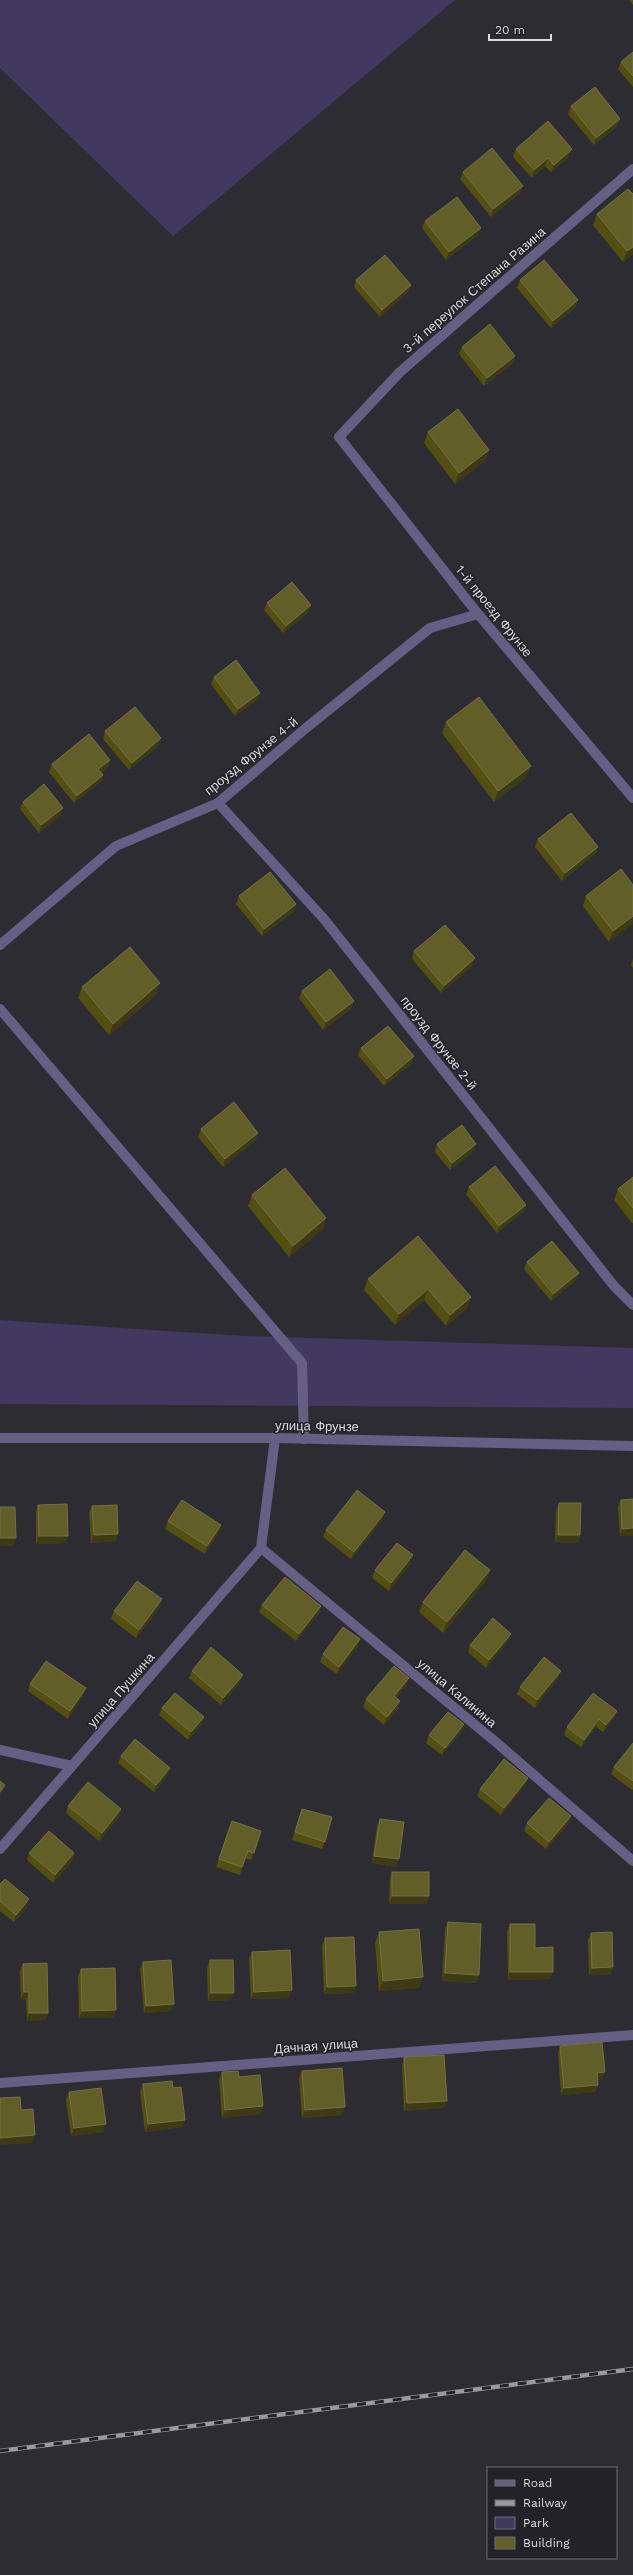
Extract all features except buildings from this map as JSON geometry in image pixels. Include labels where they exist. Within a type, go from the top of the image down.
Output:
[{"type":"street","name":"3-й переулок Степана Разина","points":[[339,436],[400,372],[633,169]]},
{"type":"street","name":"1-й проезд Фрунзе","points":[[339,436],[478,614],[633,798]]},
{"type":"street","name":"проузд Фрунзе 4-й","points":[[0,945],[116,846],[218,803],[430,628],[478,614]]},
{"type":"street","name":"проузд Фрунзе 2-й","points":[[218,803],[324,919],[614,1286],[633,1305]]},
{"type":"street","points":[[0,1009],[302,1363],[304,1439]]},
{"type":"street","name":"улица Фрунзе","points":[[0,1438],[275,1438],[633,1446]]},
{"type":"street","points":[[261,1548],[275,1438]]},
{"type":"street","name":"улица Пушкина","points":[[0,1849],[261,1548]]},
{"type":"street","name":"улица Калинина","points":[[261,1548],[497,1743],[633,1861]]},
{"type":"street","points":[[0,1750],[72,1766]]},
{"type":"street","name":"Дачная улица","points":[[0,2083],[633,2035]]},
{"type":"green space","points":[[0,0],[455,0],[173,236],[0,68]]},
{"type":"green space","points":[[0,1320],[243,1336],[633,1348],[633,1408],[0,1404]]},
{"type":"railway","points":[[0,2451],[633,2369]]}]
